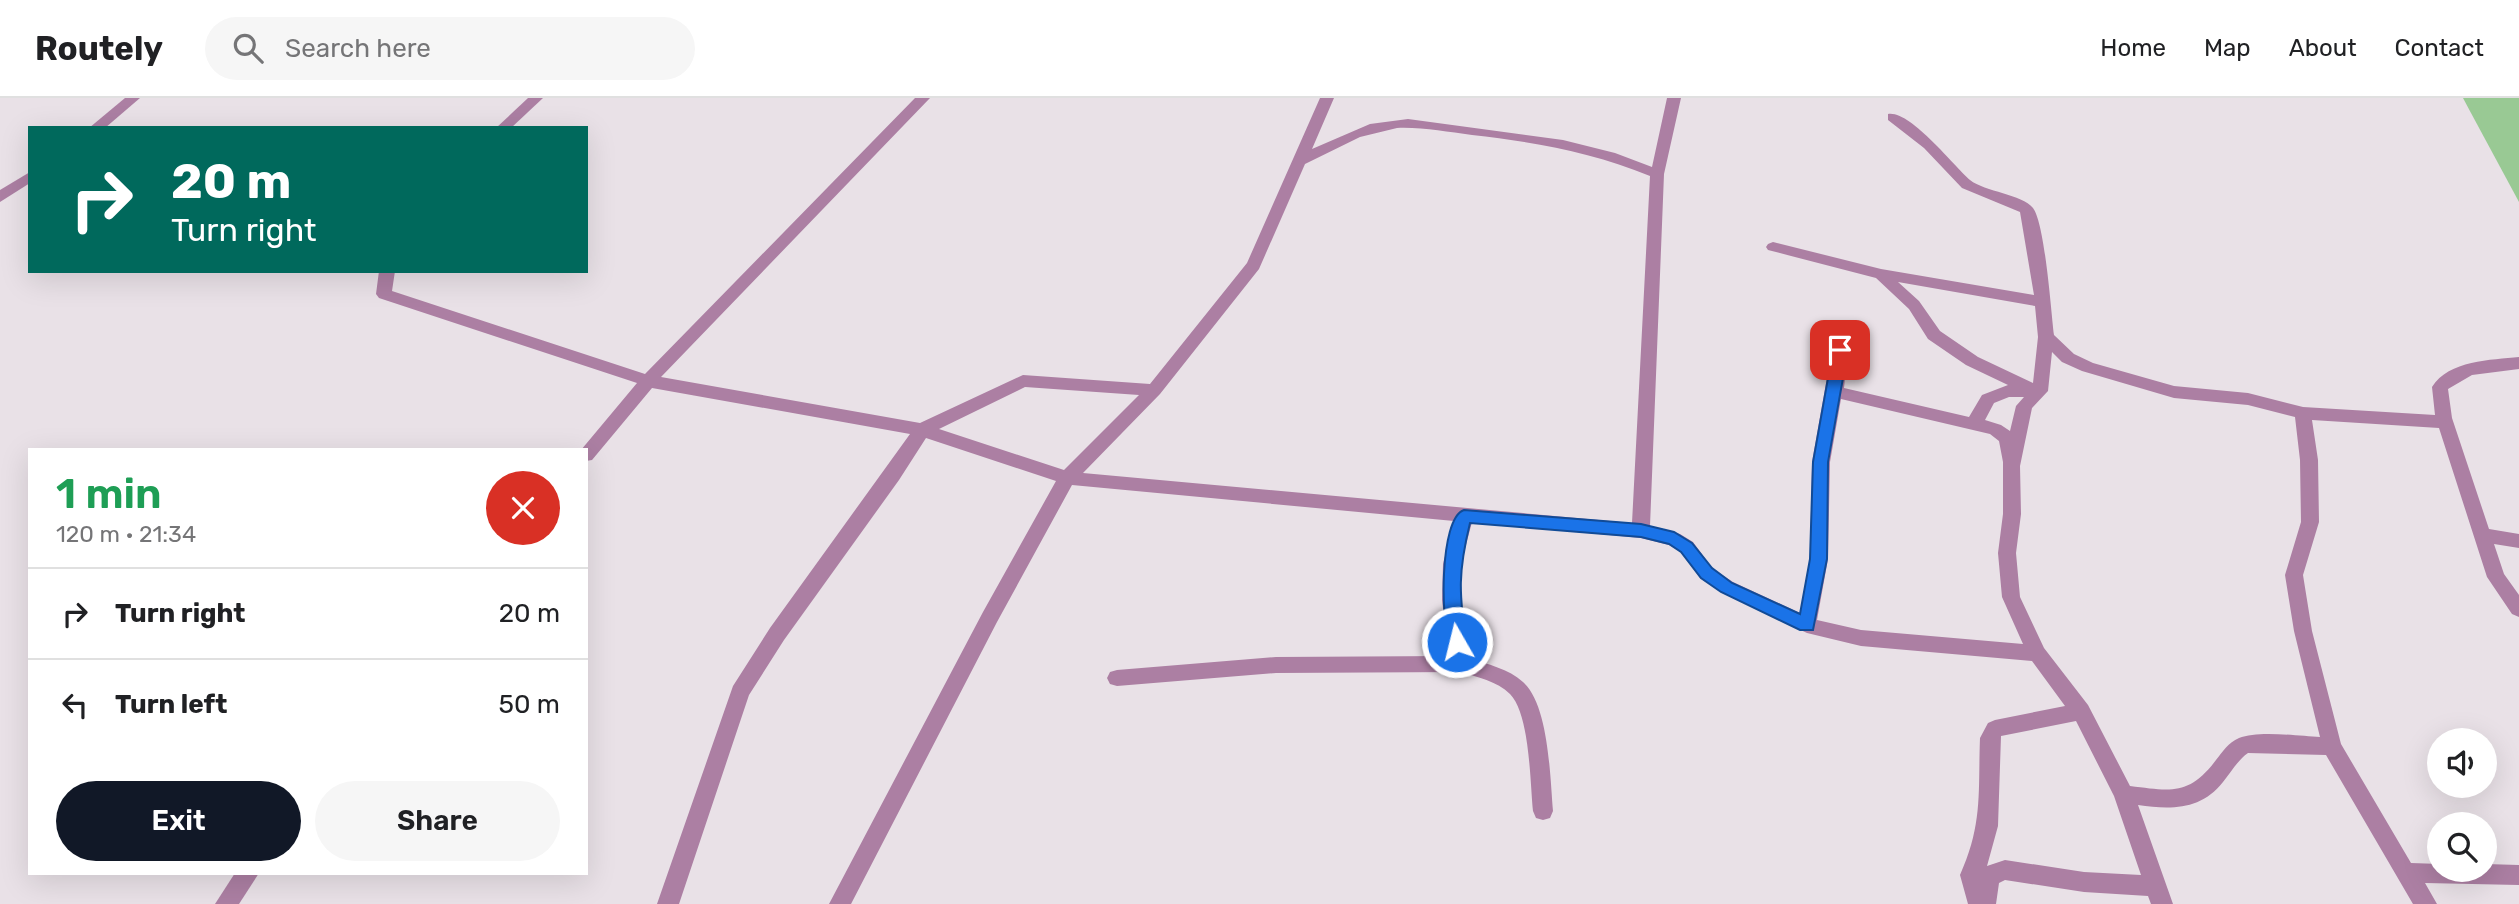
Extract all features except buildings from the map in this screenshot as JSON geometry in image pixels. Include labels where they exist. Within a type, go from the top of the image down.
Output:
[{"type":"street","points":[[98,126],[133,98]]},
{"type":"street","points":[[505,126],[536,98]]},
{"type":"street","points":[[588,453],[648,381],[923,98]]},
{"type":"street","points":[[840,904],[990,617],[1067,478],[1154,390],[1254,265],[1327,98]]},
{"type":"street","points":[[1641,531],[1657,174],[1674,98]]},
{"type":"street","points":[[1892,117],[1929,145],[1967,186],[2026,209],[2040,273],[2040,301],[2046,337],[2038,391],[2024,406],[2011,466]]},
{"type":"street","points":[[1297,163],[1326,147],[1377,127],[1416,124],[1529,137],[1591,149],[1657,174]]},
{"type":"street","points":[[0,197],[28,177]]},
{"type":"street","points":[[1773,247],[1881,274],[1927,280],[1986,294],[2040,301]]},
{"type":"street","points":[[387,273],[384,294],[648,381],[922,430],[1067,478],[1464,517],[1641,531],[1674,539],[1687,547],[1706,573],[1727,587],[1807,625],[1861,638],[2037,653]]},
{"type":"street","points":[[1881,274],[1914,304],[1934,335],[1972,360],[2038,391]]},
{"type":"street","points":[[1807,625],[1819,559],[1821,462],[1839,369],[1842,331]]},
{"type":"street","points":[[2046,337],[2068,358],[2102,372],[2174,392],[2248,399],[2303,413],[2446,422]]},
{"type":"street","points":[[2519,363],[2468,368],[2448,379],[2440,387],[2446,422],[2496,577],[2519,609]]},
{"type":"street","points":[[668,904],[740,692],[777,634],[893,475],[922,430],[1023,381],[1154,390]]},
{"type":"street","points":[[1975,424],[1979,410],[1989,396],[2008,390],[2038,391]]},
{"type":"street","points":[[1833,391],[1975,424],[2003,433],[2007,438],[2011,466],[2008,577],[2011,597],[2037,653],[2081,711],[2124,794],[2159,895],[2005,870],[1992,874],[1988,880],[1984,890],[1985,904]]},
{"type":"street","points":[[2303,413],[2309,460],[2310,522],[2294,575],[2303,632],[2332,746],[2405,873],[2426,904]]},
{"type":"street","points":[[1460,664],[1451,600],[1452,564],[1464,517]]},
{"type":"street","points":[[2482,535],[2519,541]]},
{"type":"street","points":[[1117,678],[1276,666],[1460,664],[1498,677],[1519,691],[1530,708],[1543,811]]},
{"type":"street","points":[[1979,904],[1971,875],[1982,858],[1987,826],[1990,738],[1995,729],[2009,724],[2081,711]]},
{"type":"street","points":[[2124,794],[2178,801],[2196,795],[2210,786],[2237,747],[2246,744],[2332,746]]},
{"type":"street","points":[[2405,873],[2519,874]]},
{"type":"street","points":[[226,904],[247,875]]},
{"type":"green space","points":[[2463,98],[2519,98],[2519,202],[2471,113]]},
{"type":"route","points":[[1457,642],[1451,600],[1452,564],[1464,517],[1641,531],[1674,539],[1687,547],[1706,573],[1727,587],[1807,625],[1819,559],[1821,462],[1839,369],[1840,350]]}]
